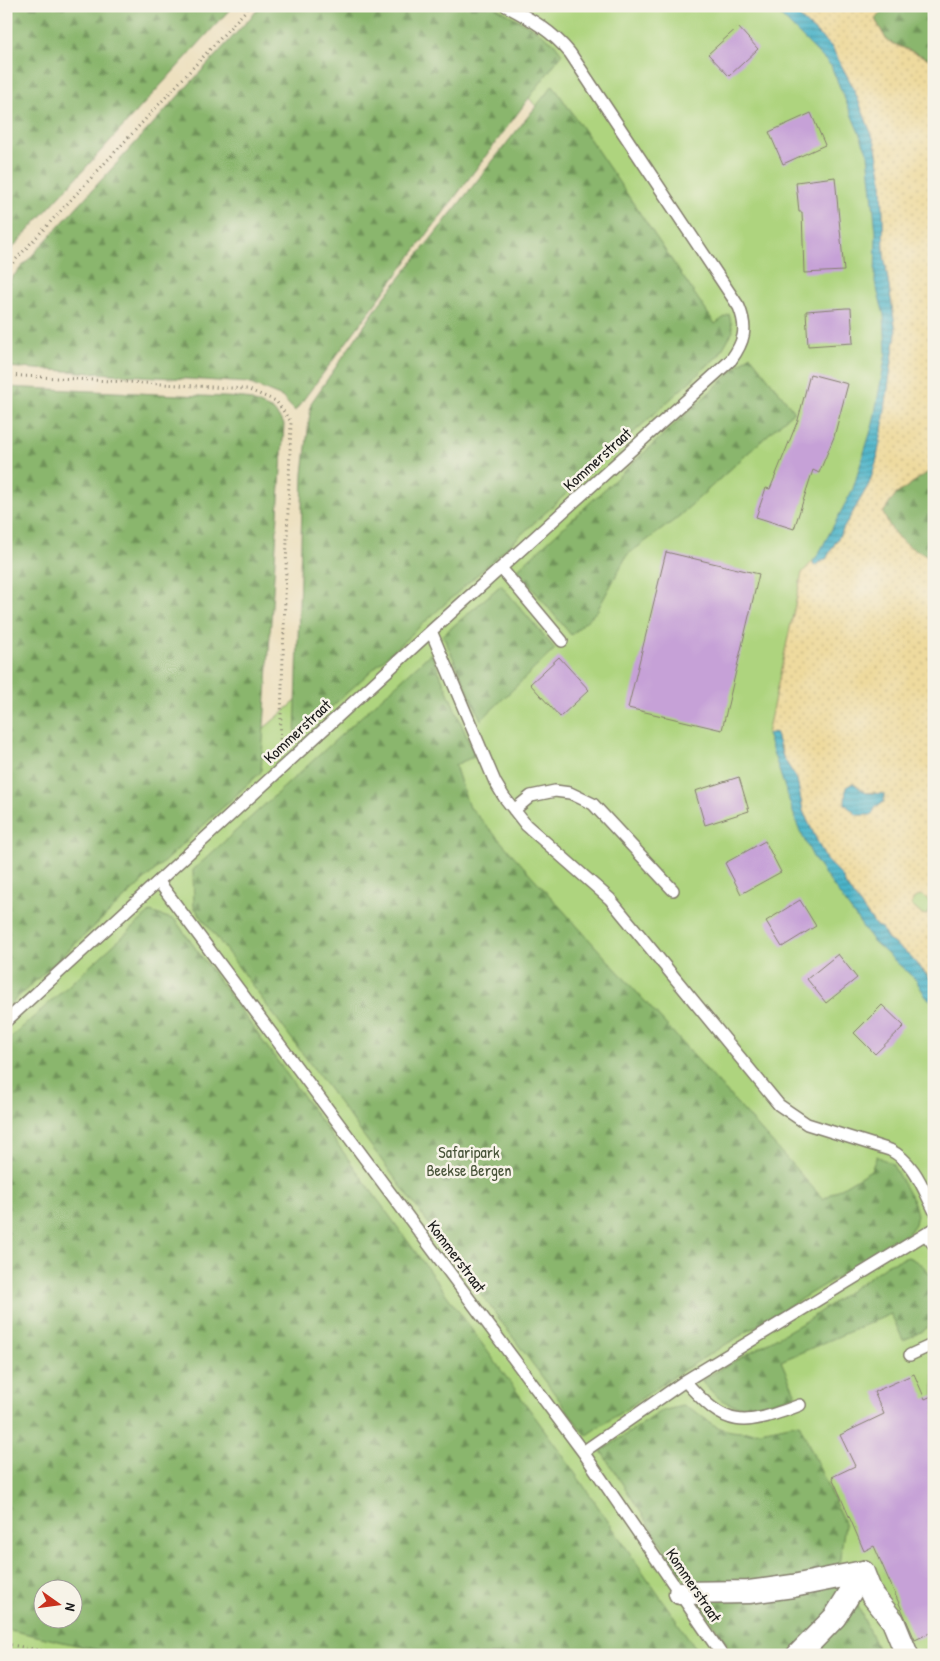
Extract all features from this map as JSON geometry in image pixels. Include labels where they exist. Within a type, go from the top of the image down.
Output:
[{"type":"street","points":[[680,1593],[749,1592],[793,1586],[863,1572]]},
{"type":"street","points":[[798,1655],[835,1617],[863,1572]]},
{"type":"street","points":[[863,1572],[872,1594],[893,1621],[907,1655]]},
{"type":"lane","name":"Kommerstraat","points":[[6,1021],[431,631],[731,360],[742,344],[744,318],[739,307],[570,53],[560,40],[537,22],[506,6]]},
{"type":"lane","points":[[501,568],[562,641]]},
{"type":"lane","points":[[431,631],[495,782],[526,825],[610,899],[779,1106],[806,1124],[890,1150],[902,1156],[911,1164],[934,1210]]},
{"type":"lane","points":[[514,810],[531,796],[555,791],[570,793],[593,804],[673,890]]},
{"type":"lane","name":"Kommerstraat","points":[[159,882],[583,1452],[722,1655]]},
{"type":"lane","points":[[583,1452],[685,1381],[930,1232],[934,1245]]},
{"type":"lane","points":[[910,1355],[934,1344]]},
{"type":"lane","points":[[685,1381],[707,1406],[734,1421],[766,1418],[800,1405]]},
{"type":"path","points":[[6,270],[250,6]]},
{"type":"path","points":[[6,375],[246,389],[276,401],[291,422],[280,770]]},
{"type":"path","points":[[6,1644],[68,1655]]},
{"type":"green space","points":[[6,6],[233,6],[6,255]]},
{"type":"green space","points":[[261,6],[493,6],[533,28],[554,43],[562,54],[295,411],[282,397],[248,383],[6,367],[6,284]]},
{"type":"green space","name":"Safaripark Beekse Bergen","points":[[456,6],[934,6],[934,1655],[6,1655],[6,955],[47,913],[721,339]]},
{"type":"green space","points":[[886,6],[934,6],[934,61],[887,41],[875,19]]},
{"type":"green space","points":[[553,85],[715,324],[729,314],[733,331],[719,355],[295,740],[303,474],[311,403],[380,303]]},
{"type":"green space","points":[[750,355],[794,411],[676,519],[627,555],[597,611],[571,635],[517,570]]},
{"type":"green space","points":[[6,387],[245,398],[273,410],[284,424],[261,772],[6,1008]]},
{"type":"green space","points":[[934,468],[934,558],[902,542],[892,530],[883,513],[895,495]]},
{"type":"green space","points":[[501,585],[555,649],[481,720],[443,635]]},
{"type":"green space","points":[[431,653],[475,756],[455,765],[468,805],[823,1199],[871,1170],[877,1156],[892,1164],[914,1203],[917,1215],[915,1224],[908,1234],[682,1371],[586,1436],[194,907],[193,870]]},
{"type":"green space","points":[[150,912],[175,920],[559,1450],[700,1655],[120,1655],[6,1629],[6,1042]]},
{"type":"green space","points":[[908,1257],[923,1266],[932,1282],[934,1296],[933,1317],[930,1324],[921,1332],[903,1340],[891,1314],[781,1361],[796,1395],[767,1403],[737,1406],[728,1403],[717,1396],[702,1381],[808,1320],[888,1264]]},
{"type":"green space","points":[[682,1406],[693,1410],[718,1427],[738,1432],[758,1431],[799,1423],[845,1525],[839,1564],[880,1655],[734,1655],[601,1451],[662,1411]]},
{"type":"sand","points":[[787,6],[886,6],[875,19],[887,41],[934,61],[934,468],[895,495],[883,513],[892,530],[902,542],[934,558],[934,984],[919,966],[888,940],[846,886],[842,876],[826,860],[803,811],[797,780],[783,757],[781,747],[769,733],[767,734],[802,573],[813,561],[814,566],[826,559],[869,484],[876,463],[896,332],[884,255],[882,180],[875,143],[853,87],[831,46]],"holes":[[[853,783],[866,793],[875,792],[882,804],[876,806]],[[920,895],[930,903],[927,915],[921,914],[912,906],[913,899]]]},
{"type":"water","points":[[771,6],[787,6],[831,46],[853,87],[875,143],[882,180],[884,255],[896,332],[882,431],[876,463],[869,484],[826,559],[814,566],[813,561],[853,489],[873,424],[886,353],[884,315],[875,282],[876,232],[868,154],[831,66]]},
{"type":"water","points":[[775,732],[783,757],[797,780],[803,811],[826,860],[842,876],[846,886],[876,926],[882,928],[887,939],[907,953],[931,980],[934,984],[934,1002],[926,997],[916,980],[872,940],[814,859],[798,827],[767,734]]},
{"type":"water","points":[[853,783],[866,793],[884,794],[884,802],[876,806],[872,815],[857,815],[845,804],[846,787]]},
{"type":"building","points":[[738,27],[758,49],[729,76],[708,54]]},
{"type":"building","points":[[811,113],[825,145],[783,164],[769,132]]},
{"type":"building","points":[[835,177],[844,271],[804,273],[802,212],[799,212],[796,182]]},
{"type":"building","points":[[851,308],[853,343],[808,346],[806,311]]},
{"type":"building","points":[[810,374],[848,384],[834,437],[819,473],[813,470],[794,529],[756,517],[766,488],[770,489],[798,420]]},
{"type":"building","points":[[666,552],[759,574],[722,730],[628,708]]},
{"type":"building","points":[[559,657],[589,690],[560,717],[530,684]]},
{"type":"building","points":[[739,777],[749,811],[705,825],[695,791]]},
{"type":"building","points":[[765,841],[781,872],[741,894],[725,863]]},
{"type":"building","points":[[800,900],[816,926],[782,947],[766,921]]},
{"type":"building","points":[[838,954],[857,978],[826,1003],[807,979]]},
{"type":"building","points":[[882,1005],[904,1026],[875,1054],[854,1033]]},
{"type":"building","points":[[914,1374],[925,1399],[934,1395],[934,1631],[915,1640],[874,1546],[864,1551],[832,1477],[855,1466],[840,1435],[884,1414],[874,1392]]}]
